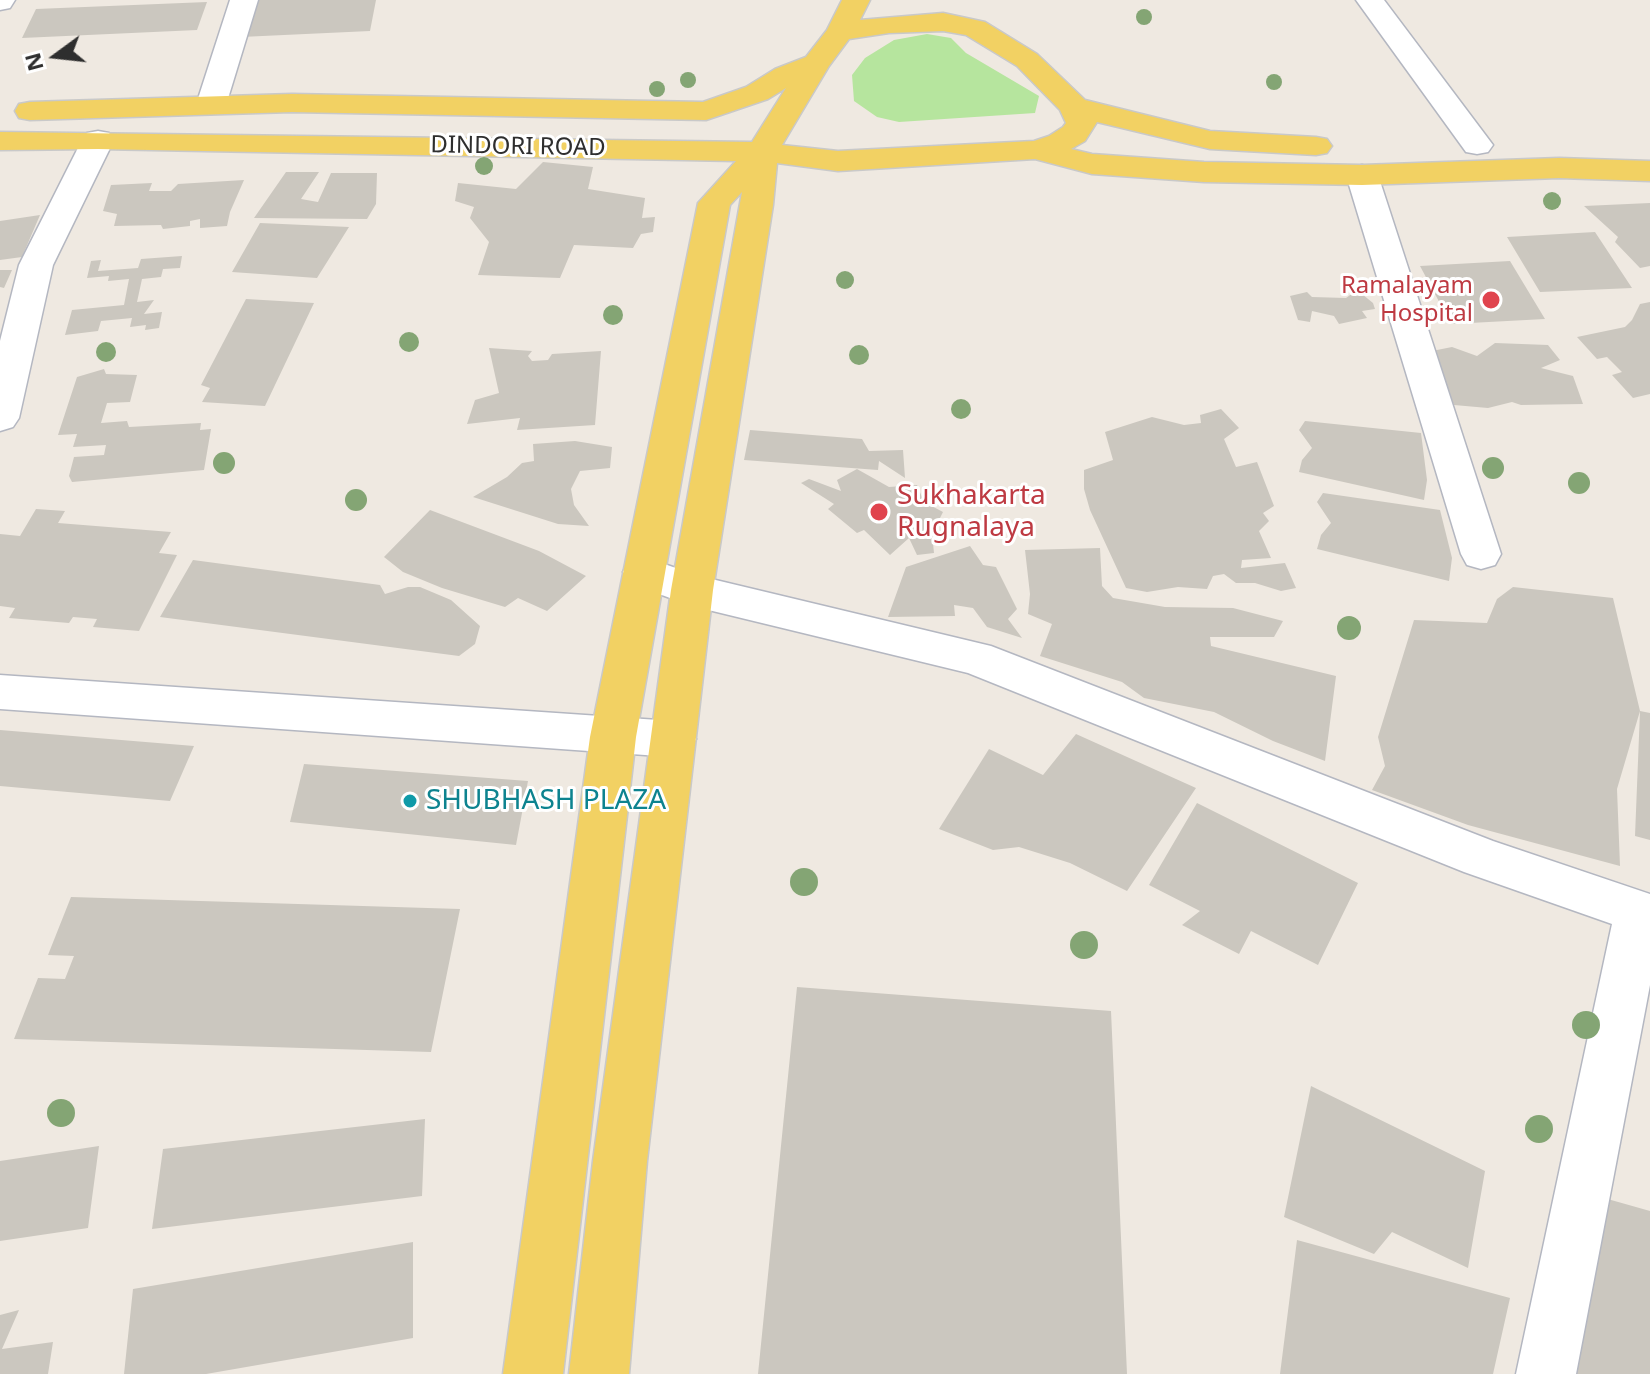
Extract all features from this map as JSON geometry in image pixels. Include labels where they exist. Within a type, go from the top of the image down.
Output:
[{"type":"main road","points":[[533,1374],[613,737],[714,203],[762,152],[816,63],[840,32],[856,0]]},
{"type":"main road","points":[[840,32],[889,24],[938,11],[990,35],[1027,60],[1074,107],[1082,123],[1074,134],[1060,143],[1035,150]]},
{"type":"main road","points":[[0,112],[292,103],[706,111],[757,93],[786,75],[816,63]]},
{"type":"main road","points":[[1074,107],[1210,140],[1426,148],[1650,143]]},
{"type":"main road","name":"DINDORI ROAD","points":[[0,141],[98,140],[762,152],[838,161],[1035,150]]},
{"type":"main road","points":[[1035,150],[1092,164],[1204,172],[1362,175],[1559,168],[1650,171]]},
{"type":"main road","points":[[599,1374],[620,1161],[692,590],[757,205],[762,152]]},
{"type":"street","points":[[211,105],[244,0]]},
{"type":"street","points":[[1370,0],[1477,145]]},
{"type":"street","points":[[0,418],[36,265],[98,140]]},
{"type":"street","points":[[1362,175],[1481,554]]},
{"type":"street","points":[[644,572],[692,590],[976,658],[1481,857],[1645,915],[1546,1374]]},
{"type":"street","points":[[0,692],[673,739]]},
{"type":"green space","points":[[927,34],[951,38],[966,53],[1039,96],[1035,113],[899,122],[877,117],[854,101],[852,75],[865,58],[894,40]]},
{"type":"building","points":[[252,0],[376,0],[370,31],[241,37]]},
{"type":"building","points":[[207,2],[197,30],[22,38],[36,9]]},
{"type":"building","points":[[543,162],[593,167],[588,189],[645,198],[642,218],[655,217],[653,232],[641,234],[633,248],[574,245],[560,278],[478,275],[489,242],[470,218],[474,207],[455,201],[458,183],[516,189]]},
{"type":"building","points":[[286,172],[319,172],[301,199],[318,202],[331,173],[377,173],[376,204],[367,219],[254,218]]},
{"type":"building","points":[[244,180],[227,226],[200,228],[200,219],[190,221],[190,226],[163,229],[161,225],[114,226],[117,214],[103,211],[111,185],[152,183],[149,191],[171,191],[178,184]]},
{"type":"building","points":[[1650,203],[1650,266],[1640,268],[1615,242],[1618,237],[1584,206]]},
{"type":"building","points":[[40,215],[22,257],[0,260],[0,221]]},
{"type":"building","points":[[260,223],[349,227],[317,278],[232,272]]},
{"type":"building","points":[[1595,232],[1632,288],[1540,292],[1507,237]]},
{"type":"building","points":[[182,256],[180,268],[163,269],[161,277],[142,279],[137,302],[154,300],[144,314],[162,312],[159,328],[145,330],[146,325],[130,327],[132,318],[101,321],[98,331],[65,335],[72,310],[124,305],[129,279],[108,281],[109,276],[87,278],[91,261],[101,260],[98,271],[138,268],[141,259]]},
{"type":"building","points":[[1510,261],[1545,319],[1451,324],[1420,266]]},
{"type":"building","points":[[0,270],[12,270],[4,288],[0,287]]},
{"type":"building","points":[[1357,290],[1373,303],[1375,309],[1362,311],[1367,318],[1339,324],[1334,316],[1312,311],[1310,322],[1298,320],[1290,296],[1307,292],[1312,297],[1346,298]]},
{"type":"building","points":[[246,299],[314,303],[265,406],[202,402],[210,388],[201,385]]},
{"type":"building","points":[[1650,302],[1650,394],[1633,398],[1612,375],[1622,372],[1607,357],[1597,359],[1577,337],[1625,327],[1640,304]]},
{"type":"building","points":[[1495,343],[1548,345],[1560,360],[1541,368],[1573,376],[1583,404],[1521,405],[1512,402],[1488,408],[1454,405],[1432,351],[1452,347],[1477,356]]},
{"type":"building","points":[[489,348],[532,351],[528,356],[532,361],[548,360],[552,354],[601,351],[595,425],[517,430],[520,418],[467,424],[475,400],[499,393]]},
{"type":"building","points":[[104,369],[106,374],[137,375],[130,402],[107,403],[101,423],[127,421],[129,427],[201,423],[200,430],[211,429],[204,470],[72,482],[69,476],[74,457],[104,455],[106,445],[73,447],[77,434],[58,435],[77,377]]},
{"type":"building","points":[[1221,409],[1239,428],[1224,439],[1236,467],[1257,462],[1274,506],[1263,513],[1269,521],[1259,531],[1271,558],[1242,560],[1241,568],[1285,563],[1296,588],[1281,591],[1255,583],[1236,583],[1224,574],[1213,576],[1207,589],[1178,587],[1147,592],[1126,588],[1090,510],[1084,489],[1084,470],[1113,460],[1105,432],[1152,417],[1184,425],[1201,423],[1200,415]]},
{"type":"building","points":[[1305,421],[1421,433],[1427,480],[1424,500],[1299,472],[1302,460],[1312,448],[1299,430]]},
{"type":"building","points":[[750,430],[862,439],[869,451],[903,450],[905,478],[879,461],[878,470],[744,460]]},
{"type":"building","points":[[575,441],[612,447],[610,468],[580,471],[571,489],[574,505],[589,526],[558,524],[473,497],[507,477],[522,463],[534,461],[533,444]]},
{"type":"building","points":[[857,469],[889,487],[917,485],[924,502],[943,512],[932,534],[934,553],[917,555],[909,538],[890,555],[864,530],[857,533],[828,509],[834,504],[801,483],[809,479],[841,491],[837,480]]},
{"type":"building","points":[[1323,493],[1440,510],[1452,558],[1449,581],[1317,549],[1321,535],[1331,523],[1317,502]]},
{"type":"building","points":[[36,509],[65,511],[58,523],[171,532],[159,553],[177,555],[139,631],[93,627],[97,619],[73,617],[69,623],[9,618],[15,608],[0,606],[0,534],[20,536]]},
{"type":"building","points":[[430,510],[539,551],[586,576],[547,611],[518,598],[505,607],[442,588],[403,572],[384,557]]},
{"type":"building","points":[[970,546],[983,565],[996,567],[1017,609],[1008,619],[1022,638],[987,627],[973,608],[954,605],[955,616],[888,617],[906,567]]},
{"type":"building","points":[[1100,548],[1102,586],[1113,598],[1165,607],[1233,608],[1283,621],[1274,637],[1210,637],[1211,646],[1336,676],[1325,761],[1273,741],[1214,712],[1144,698],[1122,682],[1040,656],[1052,624],[1028,614],[1030,594],[1025,550]]},
{"type":"building","points":[[193,560],[380,585],[385,594],[420,587],[451,600],[480,626],[475,644],[459,656],[160,617]]},
{"type":"building","points":[[1513,587],[1613,598],[1640,711],[1617,789],[1620,866],[1468,825],[1372,790],[1385,766],[1378,737],[1414,620],[1487,623],[1497,599]]},
{"type":"building","points":[[1640,711],[1650,713],[1650,840],[1635,836]]},
{"type":"building","points":[[0,730],[194,746],[170,801],[0,786]]},
{"type":"building","points":[[1076,734],[1196,788],[1127,891],[1070,863],[1019,847],[993,850],[939,829],[989,749],[1043,775]]},
{"type":"building","name":"SHUBHASH PLAZA","points":[[304,764],[528,781],[516,845],[290,822]]},
{"type":"building","points":[[1197,803],[1358,883],[1318,965],[1251,931],[1239,954],[1182,925],[1200,911],[1149,885]]},
{"type":"building","points":[[71,897],[460,909],[431,1052],[14,1039],[38,978],[65,979],[74,956],[48,955]]},
{"type":"building","points":[[797,987],[1111,1011],[1127,1374],[758,1374]]},
{"type":"building","points":[[1311,1086],[1485,1171],[1468,1268],[1392,1232],[1374,1254],[1284,1217]]},
{"type":"building","points":[[425,1119],[422,1196],[152,1229],[163,1149]]},
{"type":"building","points":[[99,1146],[88,1228],[0,1241],[0,1161]]},
{"type":"building","points":[[1597,1196],[1650,1211],[1650,1374],[1575,1374]]},
{"type":"building","points":[[1297,1240],[1510,1298],[1493,1374],[1280,1374]]},
{"type":"building","points":[[413,1242],[413,1338],[206,1374],[124,1374],[133,1289]]},
{"type":"building","points":[[19,1310],[2,1349],[53,1342],[48,1374],[0,1374],[0,1315]]},
{"type":"place","name":"Ramalayam Hospital","points":[[1491,300]]},
{"type":"place","name":"Sukhakarta Rugnalaya","points":[[879,512]]},
{"type":"place","name":"SHUBHASH PLAZA","points":[[410,801]]}]
